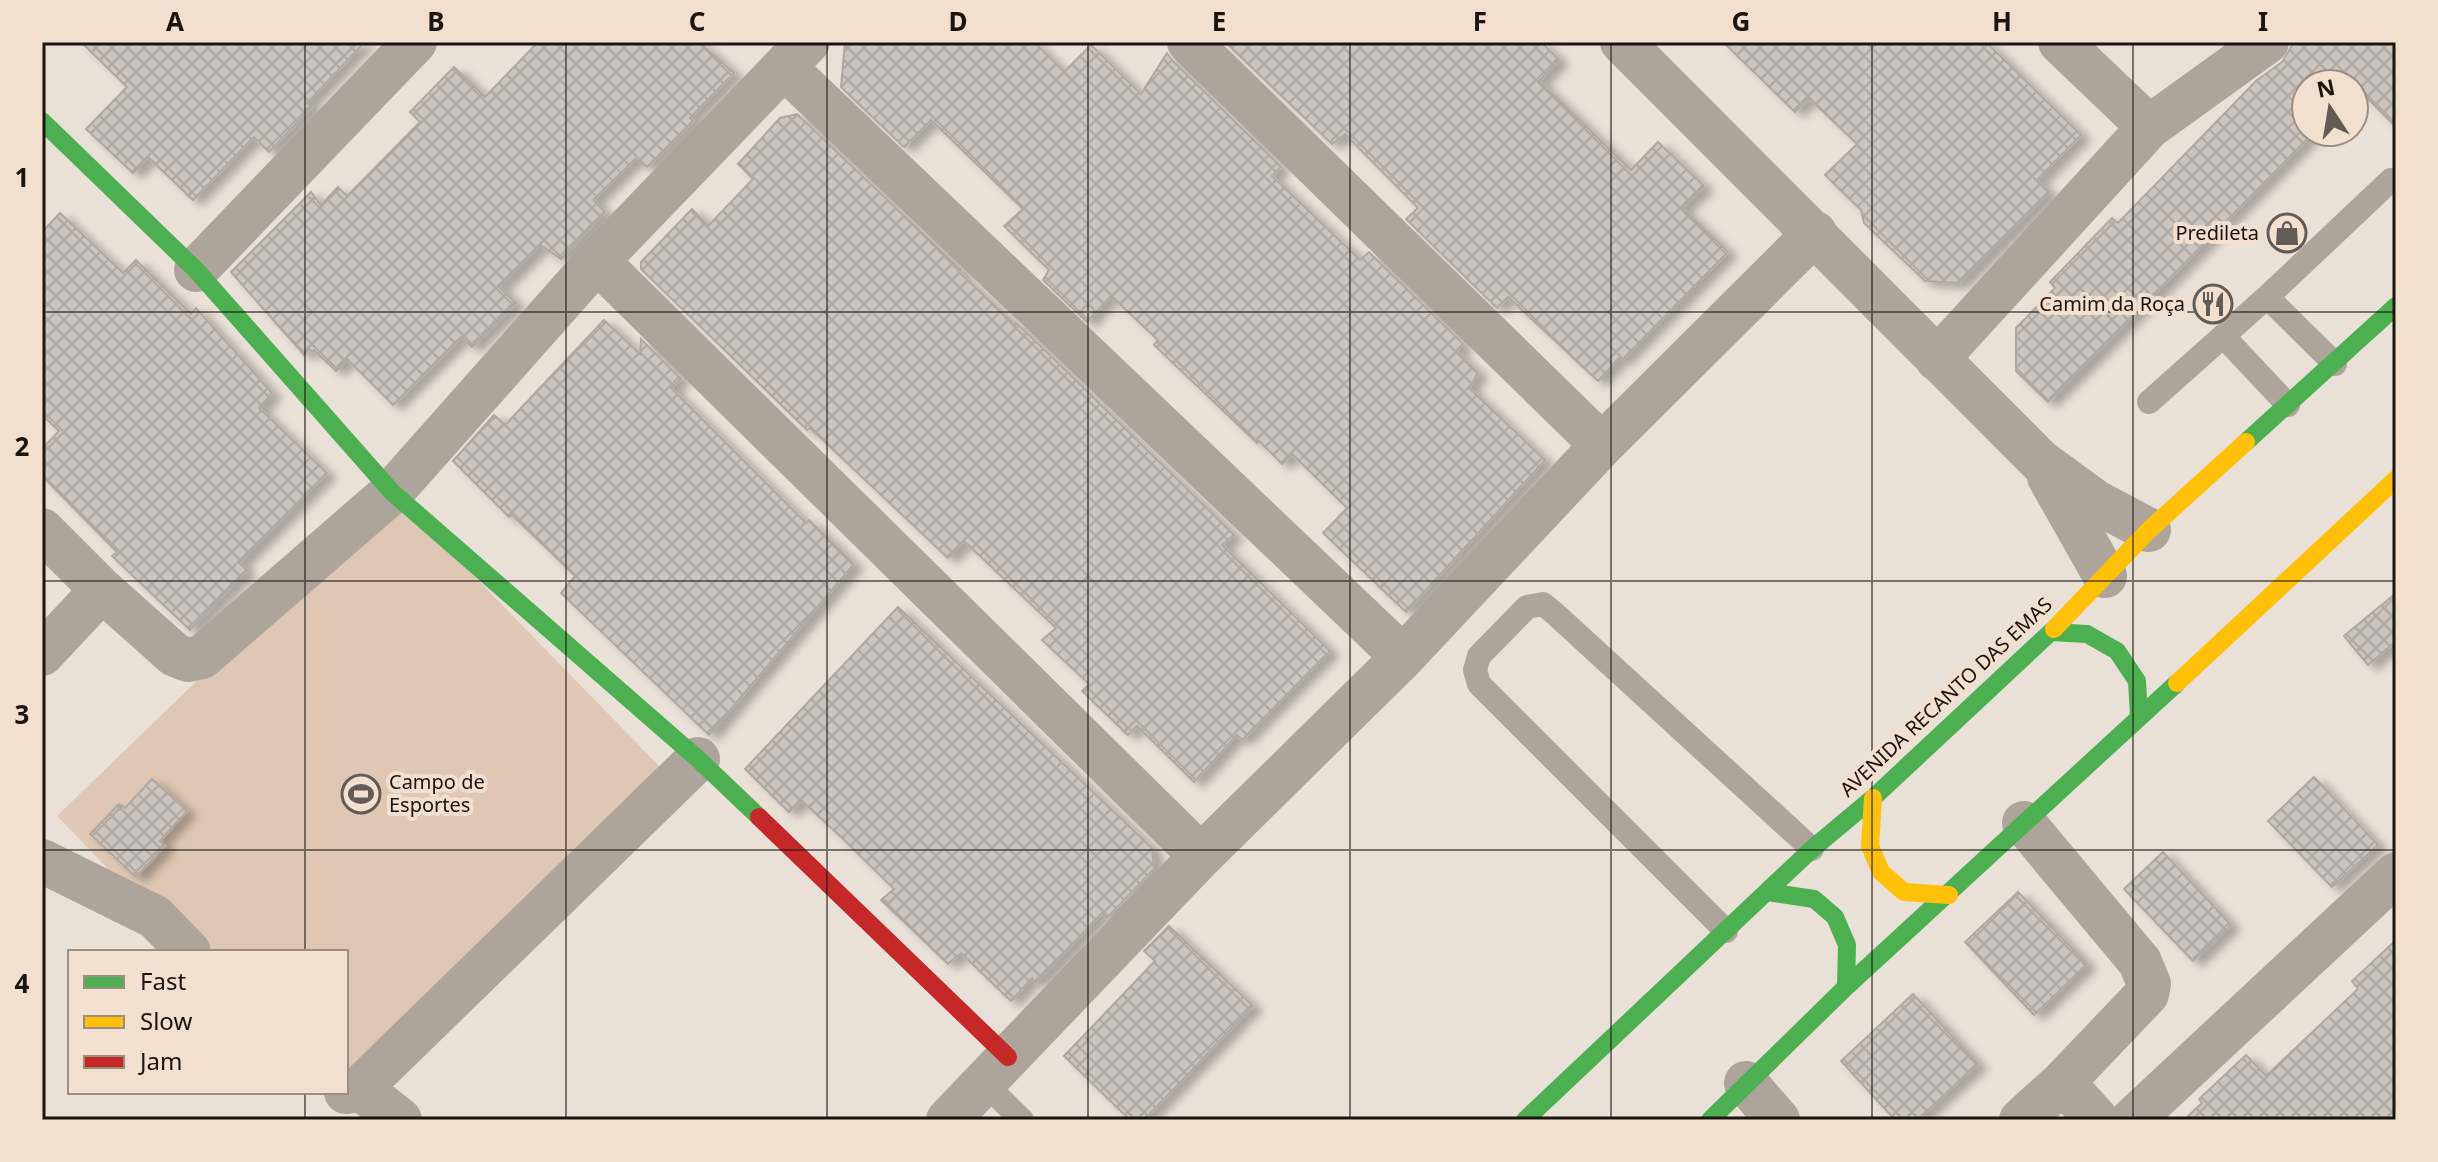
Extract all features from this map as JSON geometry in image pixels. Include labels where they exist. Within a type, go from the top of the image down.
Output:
[{"type":"main road","points":[[42,121],[196,270],[392,492],[698,759],[996,1070]]},
{"type":"main road","name":"AVENIDA RECANTO DAS EMAS","points":[[1525,1120],[1812,849],[1873,798],[2051,632],[2149,530],[2396,306]]},
{"type":"main road","points":[[1710,1120],[1846,987],[2396,479]]},
{"type":"main road","points":[[2051,632],[2087,634],[2117,651],[2137,681],[2139,716]]},
{"type":"main road","points":[[1873,798],[1870,846],[1881,872],[1904,892],[1949,895]]},
{"type":"main road","points":[[1768,892],[1814,899],[1835,917],[1847,945],[1846,987]]},
{"type":"street","points":[[196,270],[415,42]]},
{"type":"street","points":[[1189,42],[1602,445]]},
{"type":"street","points":[[1622,42],[2040,461],[2096,502],[2149,530]]},
{"type":"street","points":[[2060,42],[2149,127]]},
{"type":"street","points":[[1937,359],[2149,127],[2267,42]]},
{"type":"street","points":[[42,530],[102,590],[175,655],[188,660],[202,657],[392,492],[597,261],[796,54],[1403,657]]},
{"type":"street","points":[[948,1120],[1201,856],[1403,657],[1602,445],[1815,233]]},
{"type":"street","points":[[597,261],[1201,856]]},
{"type":"street","points":[[2040,461],[2105,576]]},
{"type":"street","points":[[42,654],[102,590]]},
{"type":"street","points":[[348,1087],[698,759]]},
{"type":"street","points":[[2021,1120],[2063,1082],[2147,994],[2149,984],[2140,962],[2024,823]]},
{"type":"street","points":[[42,861],[155,917],[187,950]]},
{"type":"street","points":[[2132,1120],[2396,874]]},
{"type":"street","points":[[2063,1082],[2097,1120]]},
{"type":"street","points":[[1746,1083],[1778,1120]]},
{"type":"street","points":[[348,1093],[400,1120]]},
{"type":"lane","points":[[2149,402],[2391,180]]},
{"type":"lane","points":[[2267,297],[2335,364]]},
{"type":"lane","points":[[2223,336],[2288,405]]},
{"type":"lane","points":[[1726,931],[1479,684],[1475,670],[1479,656],[1527,607],[1543,604],[1553,612],[1812,849]]},
{"type":"lane","points":[[996,1070],[1022,1120]]},
{"type":"shaded area","name":"Campo de Esportes","points":[[392,492],[666,773],[348,1078],[348,950],[187,950],[57,816]]},
{"type":"building","points":[[81,42],[365,42],[307,103],[312,107],[269,152],[254,137],[193,200],[148,157],[133,173],[86,129],[127,87]]},
{"type":"building","points":[[538,42],[699,42],[734,73],[690,118],[693,121],[647,167],[635,159],[593,200],[605,212],[561,259],[540,245],[499,287],[516,303],[472,347],[461,337],[393,405],[347,359],[336,371],[314,350],[309,349],[304,355],[231,272],[311,192],[321,205],[338,187],[347,196],[420,122],[410,112],[454,67],[485,97]]},
{"type":"building","points":[[845,42],[1034,42],[1064,72],[1091,45],[1141,94],[1167,53],[1281,167],[1272,176],[1360,260],[1369,252],[1463,344],[1456,351],[1478,373],[1469,388],[1545,460],[1406,612],[1323,533],[1347,508],[1292,454],[1282,464],[1259,441],[1257,443],[1154,345],[1158,340],[1111,296],[1087,322],[1043,280],[1049,270],[1004,226],[1023,209],[931,120],[904,147],[841,87]]},
{"type":"building","points":[[1225,42],[1541,42],[1559,60],[1539,81],[1631,170],[1658,142],[1704,186],[1682,208],[1728,252],[1598,381],[1508,297],[1497,308],[1406,219],[1418,208],[1345,134],[1332,144]]},
{"type":"building","points":[[1723,42],[1986,42],[2081,135],[2037,180],[2049,192],[1959,283],[1925,281],[1864,223],[1861,210],[1825,175],[1857,144],[1809,98],[1795,112]]},
{"type":"building","points":[[2294,42],[2396,42],[2396,127],[2370,101],[2370,68],[2290,68],[2290,148],[2298,148],[2048,402],[2016,371],[2016,328],[2055,288],[2050,282],[2112,218],[2118,223],[2256,81],[2282,62]]},
{"type":"building","points":[[797,114],[1234,535],[1222,545],[1330,651],[1242,740],[1237,735],[1194,782],[1137,726],[1128,735],[1082,691],[1089,684],[1042,640],[1056,628],[964,541],[948,558],[810,428],[807,430],[641,269],[641,262],[692,209],[708,226],[753,179],[738,164],[780,118]]},
{"type":"building","points":[[60,213],[123,273],[136,260],[191,314],[196,308],[272,393],[259,408],[327,473],[239,563],[247,570],[190,630],[112,556],[117,552],[42,476],[42,449],[59,431],[42,415],[42,232]]},
{"type":"building","points":[[604,320],[640,354],[641,339],[681,379],[671,388],[806,523],[809,520],[854,564],[709,735],[561,593],[575,576],[453,461],[494,415],[505,425]]},
{"type":"building","points":[[2396,593],[2396,641],[2368,665],[2344,636]]},
{"type":"building","points":[[898,607],[1152,848],[1154,869],[1107,918],[1102,913],[1036,983],[1032,978],[1011,1001],[961,953],[948,964],[881,900],[894,889],[841,837],[801,800],[789,812],[745,769]]},
{"type":"building","points":[[2314,777],[2378,845],[2332,887],[2268,821]]},
{"type":"building","points":[[152,779],[187,811],[160,841],[165,846],[136,877],[90,834],[119,804],[125,808]]},
{"type":"building","points":[[2163,852],[2231,925],[2193,961],[2124,889]]},
{"type":"building","points":[[2018,892],[2087,964],[2034,1015],[1965,942]]},
{"type":"building","points":[[1169,926],[1253,1006],[1144,1120],[1130,1120],[1064,1056],[1155,961],[1144,951]]},
{"type":"building","points":[[2396,940],[2396,1120],[2184,1120],[2202,1103],[2199,1099],[2246,1055],[2266,1076],[2358,989],[2352,981]]},
{"type":"building","points":[[1913,994],[1978,1064],[1917,1120],[1895,1120],[1841,1061]]},
{"type":"traffic: fast","points":[[42,121],[196,270],[392,492],[698,759],[759,817]]},
{"type":"traffic: fast","points":[[2246,442],[2396,306]]},
{"type":"traffic: fast","points":[[1525,1120],[1812,849],[1873,798],[2054,629]]},
{"type":"traffic: fast","points":[[2051,632],[2087,634],[2117,651],[2137,681],[2139,716]]},
{"type":"traffic: fast","points":[[1710,1120],[1846,987],[2177,683]]},
{"type":"traffic: fast","points":[[1768,892],[1814,899],[1835,917],[1847,945],[1846,987]]},
{"type":"traffic: slow","points":[[2054,629],[2149,530],[2246,442]]},
{"type":"traffic: slow","points":[[2177,683],[2396,479]]},
{"type":"traffic: slow","points":[[1873,798],[1870,846],[1881,872],[1904,892],[1949,895]]},
{"type":"traffic: jam","points":[[759,817],[1008,1057]]},
{"type":"place","name":"Predileta","points":[[2287,233]]},
{"type":"place","name":"Camim da Roça","points":[[2213,304]]},
{"type":"place","name":"Campo de Esportes","points":[[361,794]]}]
